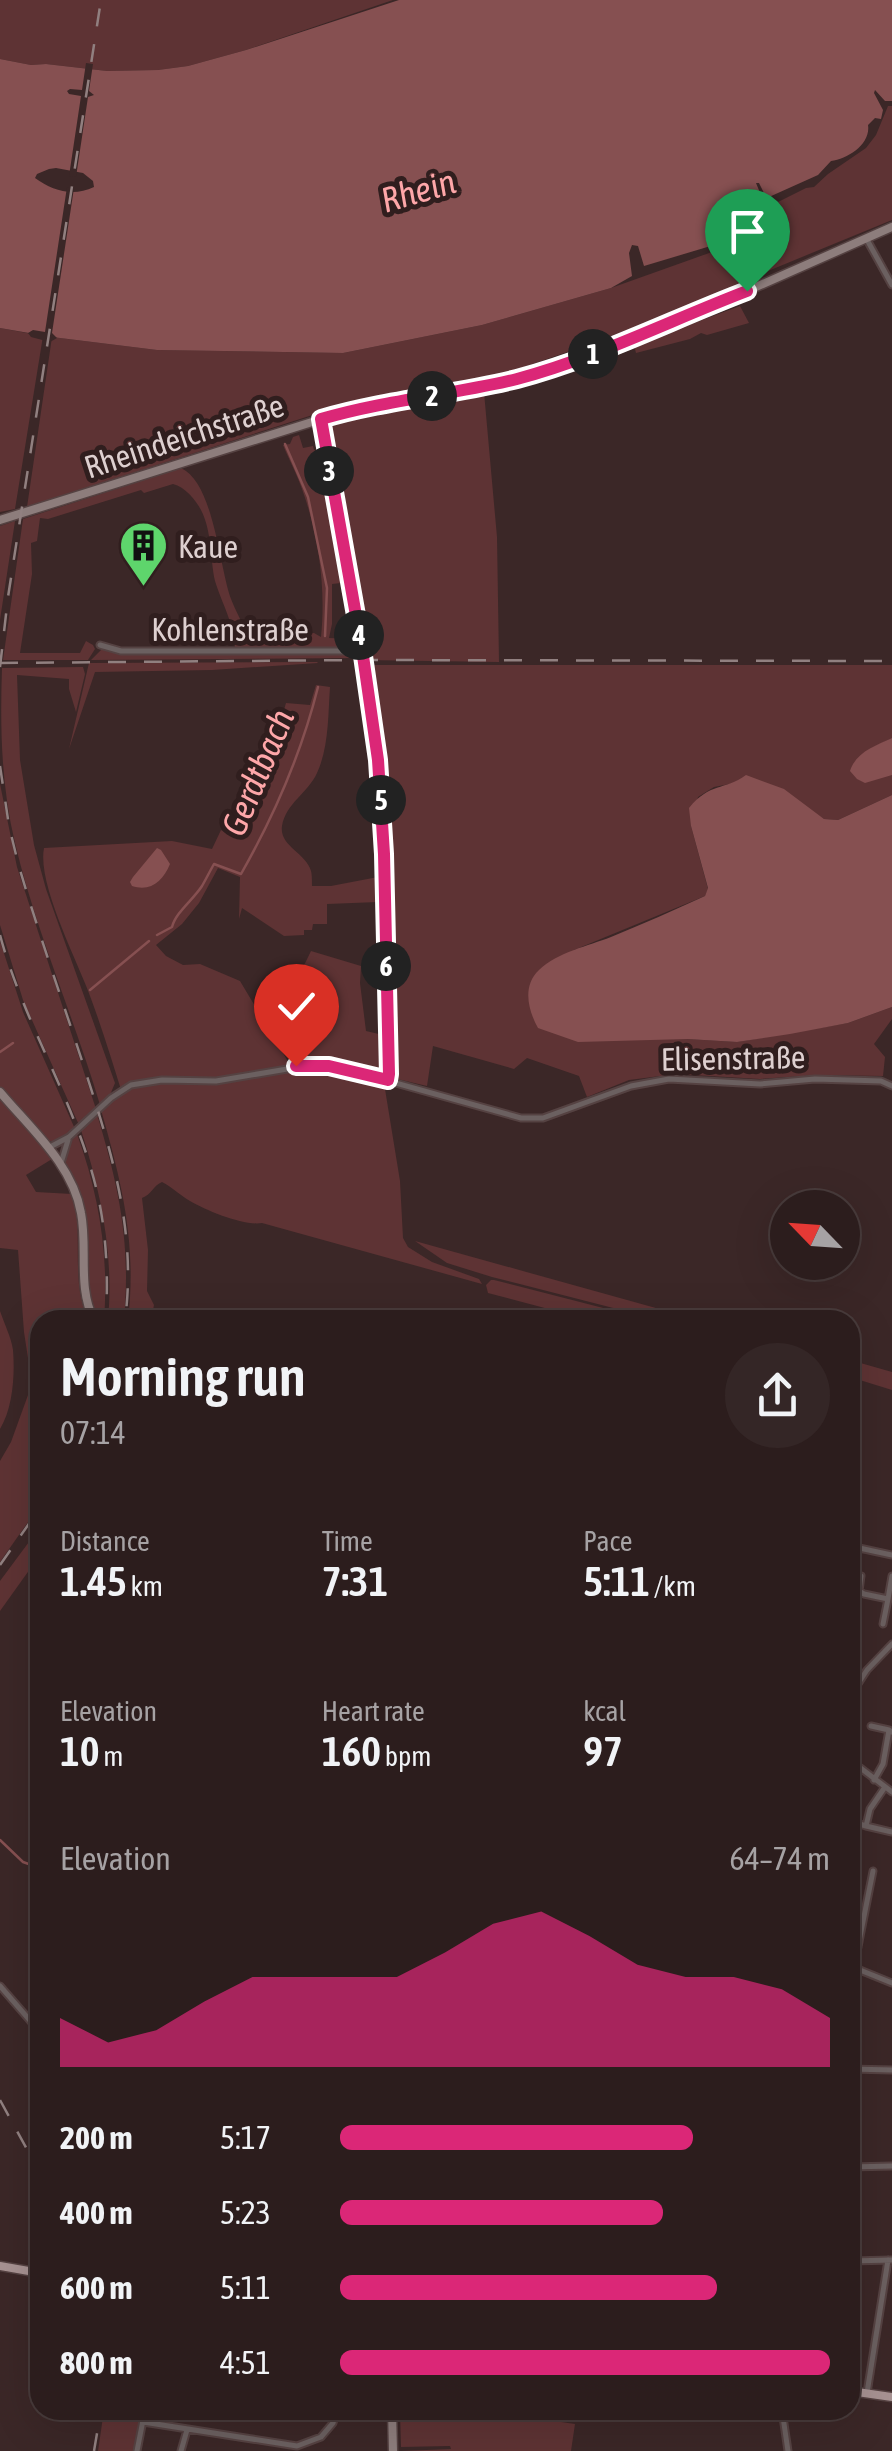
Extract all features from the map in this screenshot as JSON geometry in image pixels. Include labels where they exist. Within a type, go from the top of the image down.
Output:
[{"type":"main road","name":"Rheindeichstraße","points":[[0,520],[344,412],[486,386],[553,368],[747,291],[892,227]]},
{"type":"main road","points":[[0,1092],[48,1148],[77,1196],[82,1214],[84,1297],[90,1310]]},
{"type":"main road","points":[[0,2266],[30,2271]]},
{"type":"main road","points":[[860,2393],[892,2397]]},
{"type":"main road","points":[[392,2420],[393,2451]]},
{"type":"street","points":[[866,238],[892,285]]},
{"type":"street","name":"Kohlenstraße","points":[[321,419],[378,760],[384,854],[388,1080]]},
{"type":"street","name":"Kohlenstraße","points":[[100,645],[121,651],[362,649]]},
{"type":"street","name":"Elisenstraße","points":[[48,1148],[69,1137],[120,1091],[143,1081],[216,1082],[312,1065],[349,1070],[532,1119],[642,1082],[680,1078],[760,1084],[815,1080],[881,1082],[892,1086]]},
{"type":"street","points":[[61,1166],[69,1137]]},
{"type":"street","points":[[860,1548],[892,1554]]},
{"type":"street","points":[[883,1624],[892,1576]]},
{"type":"street","points":[[860,1590],[888,1598]]},
{"type":"street","points":[[860,1680],[892,1644]]},
{"type":"street","points":[[871,1726],[891,1731],[883,1764],[874,1780]]},
{"type":"street","points":[[860,1768],[892,1792]]},
{"type":"street","points":[[866,1826],[870,1810],[885,1787]]},
{"type":"street","points":[[860,1824],[892,1832]]},
{"type":"street","points":[[860,1930],[873,1871]]},
{"type":"street","points":[[860,1970],[892,1983]]},
{"type":"street","points":[[0,1986],[30,2020]]},
{"type":"street","points":[[860,2069],[892,2070]]},
{"type":"street","points":[[860,2167],[892,2166]]},
{"type":"street","points":[[860,2261],[890,2260],[867,2394]]},
{"type":"street","points":[[138,2451],[142,2422],[297,2446],[321,2437],[334,2420]]},
{"type":"street","points":[[783,2420],[788,2451]]},
{"type":"street","points":[[182,2451],[187,2430]]},
{"type":"shaded area","points":[[0,0],[393,0],[188,66],[107,71],[0,59]]},
{"type":"shaded area","points":[[888,106],[892,106],[892,220],[707,300],[483,381],[497,537],[499,662],[363,660],[325,411],[27,507],[52,337],[157,350],[343,353],[482,325],[611,288],[740,242],[776,203],[814,187],[866,148]]},
{"type":"shaded area","points":[[740,306],[749,323],[636,353],[634,345]]},
{"type":"shaded area","points":[[0,328],[43,336],[15,509],[0,512]]},
{"type":"shaded area","points":[[299,435],[303,448],[318,449],[347,596],[342,596],[341,583],[332,584],[329,638],[351,639],[349,647],[235,650],[231,623],[215,581],[205,518],[189,494],[173,484],[40,518],[37,541],[31,543],[32,574],[20,653],[80,653],[86,641],[95,649],[88,660],[3,660],[23,519],[181,468],[201,490],[208,507],[231,599],[247,636],[314,633],[321,637],[323,600],[317,544],[302,489],[283,445]]},
{"type":"shaded area","points":[[15,521],[0,620],[0,526]]},
{"type":"shaded area","points":[[102,649],[120,654],[354,653],[358,658],[91,660]]},
{"type":"shaded area","points":[[317,662],[212,670],[95,672],[69,749],[89,663]]},
{"type":"shaded area","points":[[369,665],[892,665],[892,738],[872,748],[892,743],[892,795],[838,820],[824,819],[735,783],[714,787],[698,797],[691,826],[708,889],[705,896],[574,950],[687,1039],[737,1042],[848,1023],[892,1007],[892,1019],[874,1044],[885,1057],[883,1076],[760,1079],[676,1074],[629,1080],[587,1097],[579,1076],[527,1058],[514,1069],[433,1046],[427,1086],[393,1078],[392,855],[387,760]]},
{"type":"shaded area","points":[[83,667],[85,674],[76,712],[69,679],[17,675],[20,760],[34,845],[46,889],[115,1083],[100,1105],[15,843],[4,777],[2,734],[2,668]]},
{"type":"shaded area","points":[[316,685],[330,687],[321,763],[284,818],[282,833],[308,865],[312,886],[378,877],[378,902],[327,904],[327,924],[313,924],[312,930],[304,930],[304,935],[284,936],[242,908],[239,919],[240,877],[218,868],[199,903],[182,924],[156,945],[183,965],[200,964],[240,981],[293,1070],[345,1072],[384,1083],[400,1181],[403,1238],[408,1247],[432,1262],[479,1279],[482,1284],[262,1223],[226,1217],[190,1201],[162,1182],[142,1198],[148,1250],[147,1291],[153,1310],[129,1310],[131,1265],[126,1214],[101,1110],[122,1093],[52,901],[43,863],[44,848],[172,841],[212,849],[221,830],[231,836],[253,797],[286,703],[310,705]]},
{"type":"shaded area","points":[[0,784],[17,867],[96,1109],[79,1125],[23,1000],[0,925]]},
{"type":"shaded area","points":[[0,941],[23,1012],[75,1129],[59,1141],[47,1141],[0,1087]]},
{"type":"shaded area","points":[[311,951],[361,966],[366,1031],[383,1035],[384,1070],[379,1074],[336,1064],[302,1063],[266,1015],[266,1008],[291,992]]},
{"type":"shaded area","points":[[0,1098],[52,1159],[26,1175],[36,1192],[72,1194],[76,1209],[78,1274],[85,1310],[30,1310],[30,1371],[18,1250],[0,1248]]},
{"type":"shaded area","points":[[97,1114],[121,1216],[126,1265],[125,1310],[108,1310],[104,1224],[81,1130]]},
{"type":"shaded area","points":[[77,1134],[91,1179],[101,1226],[104,1310],[93,1310],[89,1295],[89,1247],[82,1196],[64,1163],[67,1146]]},
{"type":"shaded area","points":[[415,1241],[663,1310],[621,1310],[447,1263]]},
{"type":"shaded area","points":[[491,1280],[610,1310],[552,1310],[488,1293],[486,1285]]},
{"type":"shaded area","points":[[0,1311],[12,1345],[14,1370],[10,1401],[0,1429]]},
{"type":"shaded area","points":[[860,1363],[892,1372],[892,1390],[860,1380]]},
{"type":"shaded area","points":[[30,1390],[30,1519],[0,1562],[0,1461]]},
{"type":"shaded area","points":[[30,1540],[30,1569],[0,1611],[0,1581]]},
{"type":"shaded area","points":[[103,2420],[140,2420],[135,2451],[98,2451]]},
{"type":"shaded area","points":[[400,2420],[547,2420],[575,2424],[571,2451],[401,2451],[451,2449],[401,2447]]},
{"type":"water","name":"Rhein","points":[[399,0],[892,0],[892,101],[885,101],[875,90],[883,110],[881,119],[875,118],[868,125],[866,138],[857,149],[831,161],[818,175],[769,197],[756,183],[765,205],[758,222],[714,245],[644,266],[638,246],[632,245],[632,276],[611,288],[482,325],[343,353],[157,350],[0,328],[0,59],[107,71],[158,70],[246,50]],"holes":[[[56,168],[83,173],[94,187],[78,192],[56,189],[35,178]]]},
{"type":"water","points":[[892,738],[892,775],[865,783],[857,779],[850,771],[857,759]]},
{"type":"water","points":[[746,775],[784,789],[824,819],[838,820],[892,795],[892,1007],[848,1023],[737,1042],[578,1042],[538,1028],[529,1006],[529,991],[539,970],[564,954],[705,896],[708,888],[689,808],[710,790]]},
{"type":"water","points":[[157,848],[170,864],[164,875],[151,886],[132,886],[133,877]]},
{"type":"pier","points":[[86,63],[93,64],[89,91],[94,95],[88,97],[76,177],[69,176],[81,96],[67,91],[82,90]]},
{"type":"pier","points":[[67,187],[74,188],[52,333],[57,338],[50,342],[28,333],[45,332]]},
{"type":"waterway","name":"Gerdtbach","points":[[285,444],[308,497],[327,588],[325,636]]},
{"type":"waterway","name":"Gerdtbach","points":[[157,935],[172,927],[214,864],[241,874],[286,783],[318,687]]},
{"type":"waterway","name":"Gerdtbach","points":[[90,990],[149,941]]},
{"type":"waterway","name":"Gerdtbach","points":[[0,1052],[13,1043]]},
{"type":"waterway","name":"Gerdtbach","points":[[0,1840],[30,1864]]},
{"type":"railway","points":[[0,667],[101,0]]},
{"type":"railway","points":[[0,663],[892,661]]},
{"type":"railway","points":[[0,766],[18,863],[112,1160],[127,1255],[126,1310]]},
{"type":"railway","points":[[0,935],[89,1162],[105,1242],[106,1310]]},
{"type":"railway","points":[[0,1565],[30,1522]]},
{"type":"railway","points":[[0,2100],[30,2155]]},
{"type":"railway","points":[[94,2451],[99,2420]]},
{"type":"place","name":"Kaue","points":[[143,588]]},
{"type":"route","points":[[296,1066],[329,1066],[388,1080],[389,1074],[378,760],[321,419],[470,390],[553,368],[747,291]]}]
